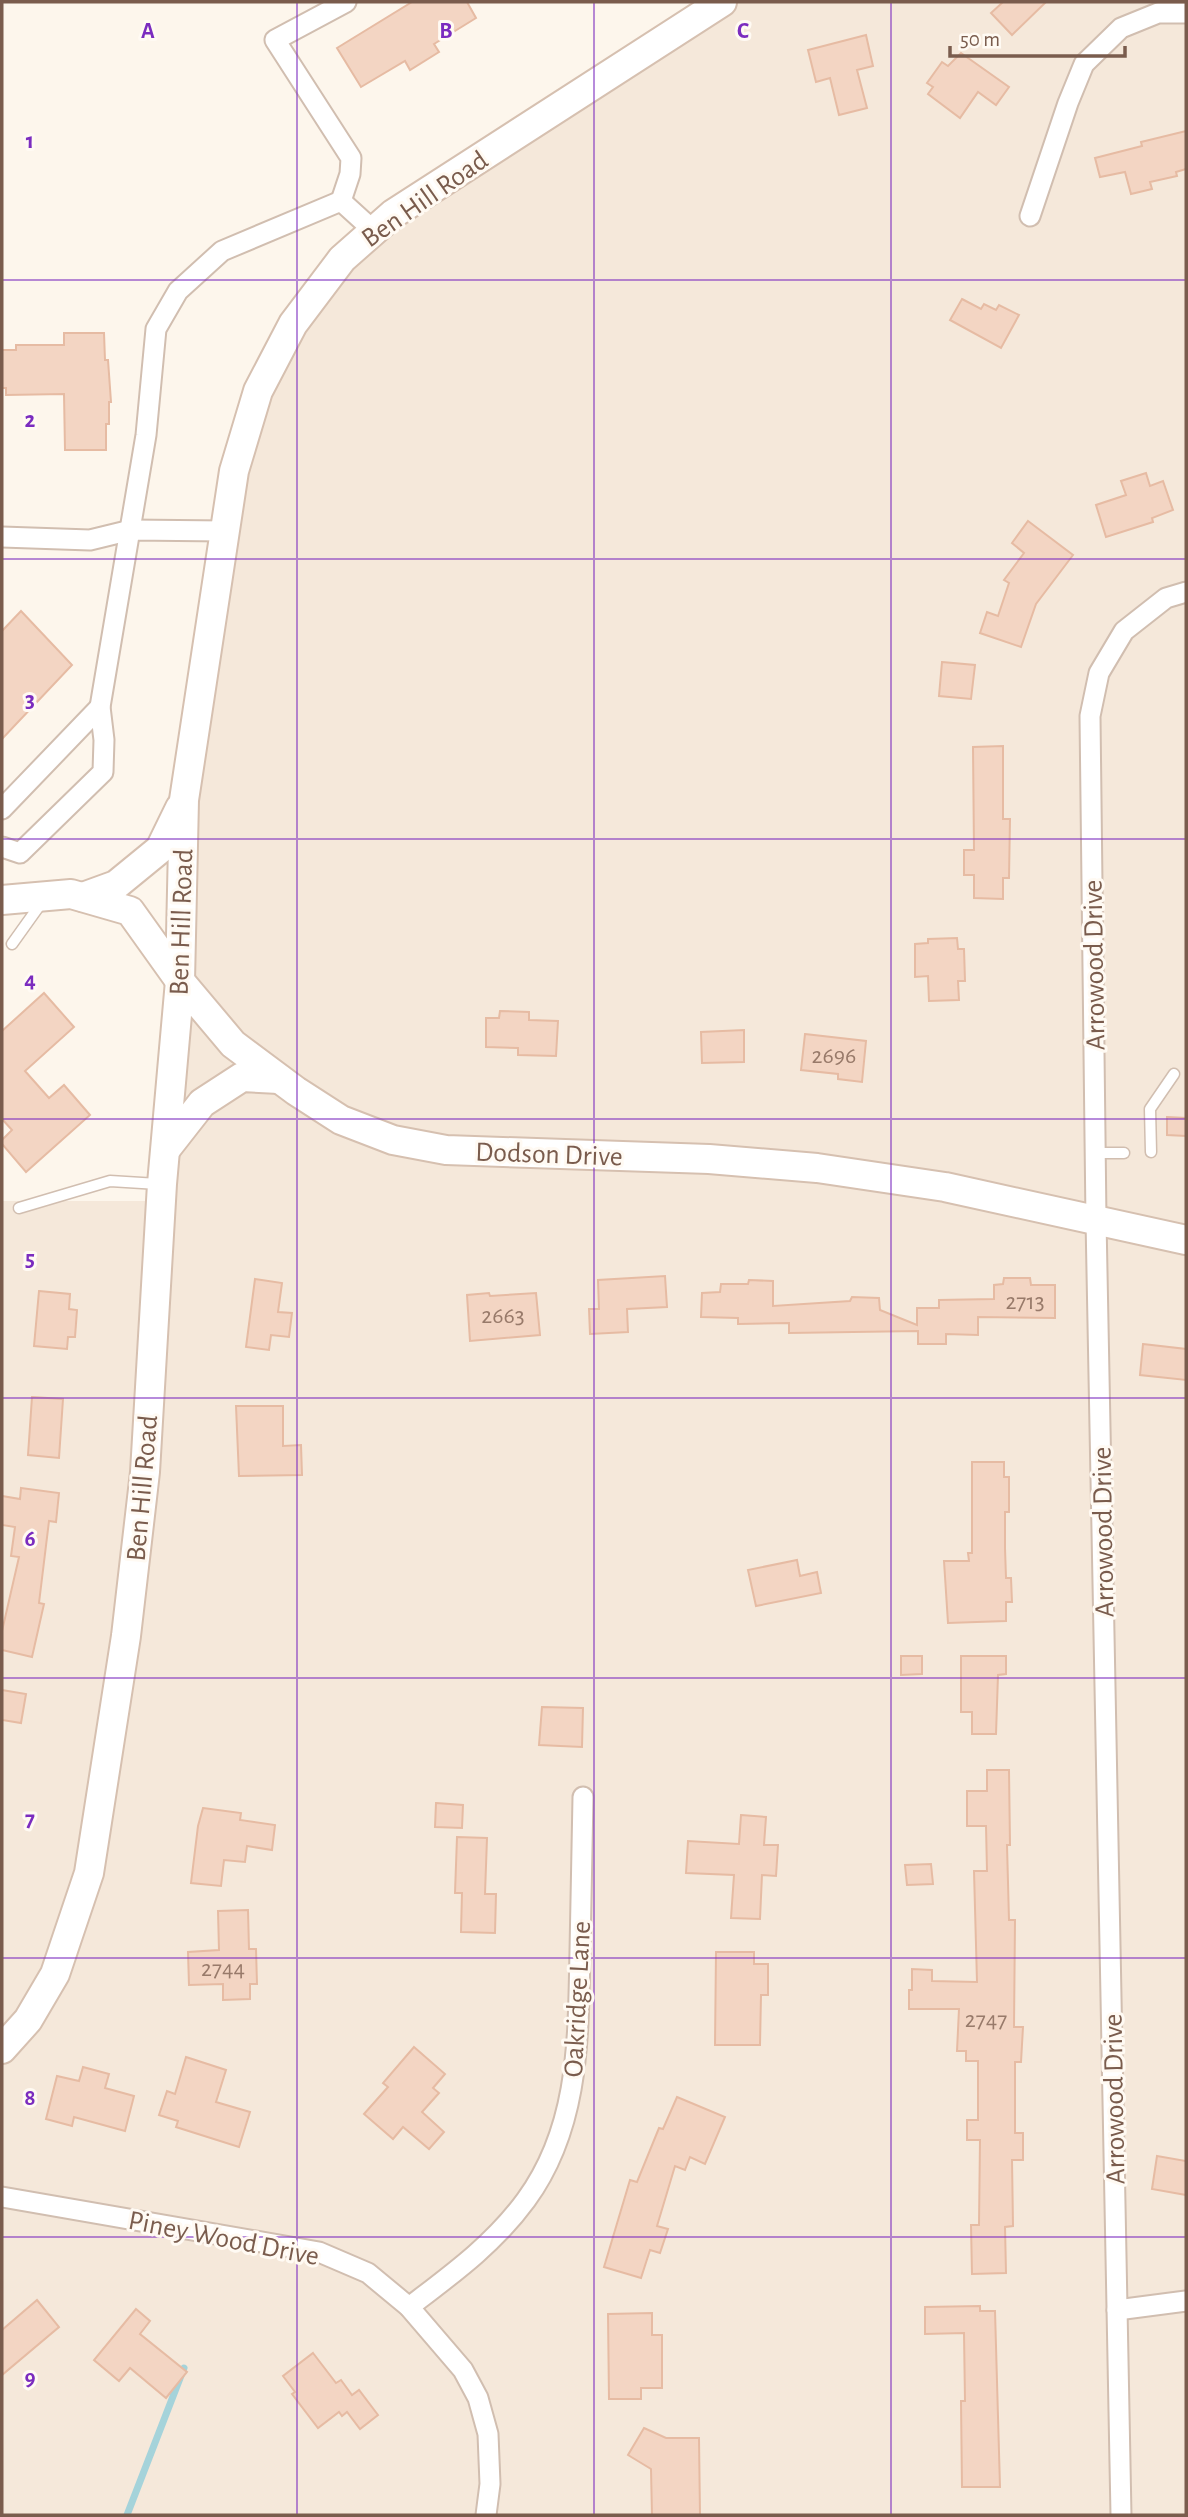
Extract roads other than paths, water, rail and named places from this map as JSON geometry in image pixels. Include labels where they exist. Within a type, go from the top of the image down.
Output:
[{"type":"street","points":[[2,847],[20,853],[103,772],[104,740],[100,707],[146,435],[156,329],[178,291],[222,251],[341,201],[350,174],[351,158],[275,40],[346,2]]},
{"type":"street","name":"Ben Hill Road","points":[[2,2049],[29,2020],[55,1974],[89,1873],[126,1636],[145,1472],[162,1184],[180,981],[184,800],[234,471],[258,391],[293,324],[342,259],[374,230],[393,214],[718,3]]},
{"type":"street","points":[[1030,216],[1084,64],[1121,28],[1158,7],[1186,13]]},
{"type":"street","points":[[341,201],[374,230]]},
{"type":"street","points":[[2,537],[90,540],[131,530],[225,531]]},
{"type":"street","name":"Arrowood Drive","points":[[1121,2515],[1096,1220],[1090,716],[1099,673],[1124,631],[1166,598],[1186,592]]},
{"type":"street","points":[[2,809],[100,707]]},
{"type":"street","points":[[83,897],[116,886],[160,849],[184,800]]},
{"type":"street","name":"Dodson Drive","points":[[2,900],[71,894],[130,911],[180,981],[233,1044],[279,1079],[341,1120],[393,1140],[446,1150],[709,1159],[817,1168],[945,1187],[1186,1240]]},
{"type":"street","points":[[166,1149],[202,1103],[242,1077],[279,1079]]},
{"type":"street","name":"Oakridge Lane","points":[[409,2308],[472,2259],[506,2226],[527,2198],[552,2152],[562,2126],[573,2084],[578,2050],[583,1797]]},
{"type":"street","name":"Piney Wood Drive","points":[[2,2197],[319,2252],[368,2273],[409,2308],[463,2370],[478,2398],[488,2434],[490,2484],[486,2515]]},
{"type":"street","points":[[1117,2310],[1186,2301]]},
{"type":"lane","points":[[12,944],[47,896]]},
{"type":"lane","points":[[1151,1152],[1150,1109],[1174,1074]]},
{"type":"lane","points":[[1096,1153],[1124,1153]]},
{"type":"lane","points":[[19,1208],[110,1181],[162,1184]]},
{"type":"waterway","points":[[127,2515],[184,2368]]}]
